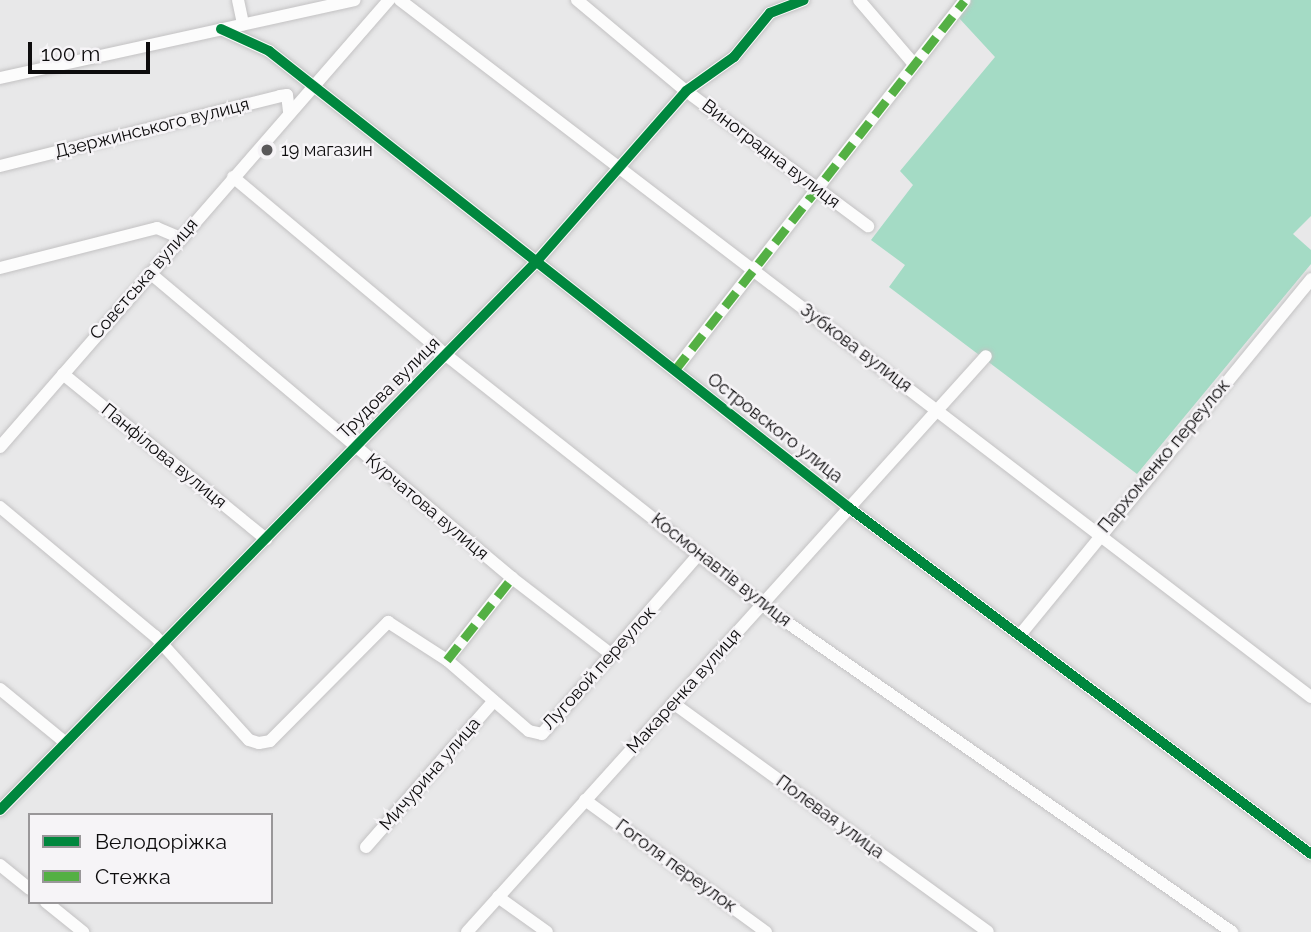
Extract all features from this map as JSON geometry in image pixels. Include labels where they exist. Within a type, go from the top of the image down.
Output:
[{"type":"street","points":[[238,0],[243,24]]},
{"type":"street","points":[[0,78],[355,0]]},
{"type":"street","name":"Зубкова вулиця","points":[[400,0],[1100,532],[1311,696]]},
{"type":"street","name":"Виноградна вулиця","points":[[577,0],[686,91],[868,226]]},
{"type":"street","name":"Трудова вулиця","points":[[0,810],[536,262],[686,91],[734,57],[769,13],[804,0]]},
{"type":"street","points":[[859,0],[913,63]]},
{"type":"street","points":[[675,370],[815,187],[964,1]]},
{"type":"street","name":"Совєтська вулиця","points":[[0,447],[381,3]]},
{"type":"street","name":"Островского улица","points":[[220,29],[254,42],[285,63],[848,507],[1311,854]]},
{"type":"street","points":[[285,63],[292,78],[287,95],[289,111],[316,97],[339,106]]},
{"type":"street","name":"Дзержинського вулиця","points":[[0,166],[287,95]]},
{"type":"street","name":"Космонавтів вулиця","points":[[233,177],[446,355],[762,605],[1232,932]]},
{"type":"street","points":[[0,268],[157,228],[180,238]]},
{"type":"street","name":"Курчатова вулиця","points":[[150,273],[512,578],[612,655]]},
{"type":"street","name":"Пархоменко переулок","points":[[1020,635],[1100,532],[1311,279]]},
{"type":"street","name":"Макаренка вулиця","points":[[467,932],[986,356]]},
{"type":"street","name":"Панфілова вулиця","points":[[63,374],[266,538]]},
{"type":"street","points":[[0,436],[17,426]]},
{"type":"street","points":[[0,507],[155,636],[161,646]]},
{"type":"street","name":"Луговой переулок","points":[[161,646],[249,740],[258,743],[270,741],[388,622],[447,660],[529,731],[542,734],[699,554]]},
{"type":"street","points":[[447,660],[512,578]]},
{"type":"street","points":[[0,689],[66,743]]},
{"type":"street","name":"Мичурина улица","points":[[366,847],[494,701]]},
{"type":"street","name":"Полевая улица","points":[[673,703],[988,932]]},
{"type":"street","name":"Гоголя переулок","points":[[585,800],[766,932]]},
{"type":"street","points":[[0,865],[28,887]]},
{"type":"street","points":[[498,897],[547,932]]},
{"type":"street","points":[[48,904],[83,932]]},
{"type":"green space","points":[[970,0],[1311,0],[1311,216],[1293,234],[1311,250],[1311,264],[1137,474],[889,287],[905,265],[871,240],[913,185],[900,171],[995,57],[959,18]]},
{"type":"marked path","points":[[675,370],[964,1]]},
{"type":"marked path","points":[[447,660],[512,578]]},
{"type":"cycle path","points":[[0,810],[536,262],[686,91],[734,57],[770,13],[804,0]]},
{"type":"cycle path","points":[[221,29],[269,51],[848,507],[1311,854]]},
{"type":"place","name":"19 магазин","points":[[267,150]]}]
